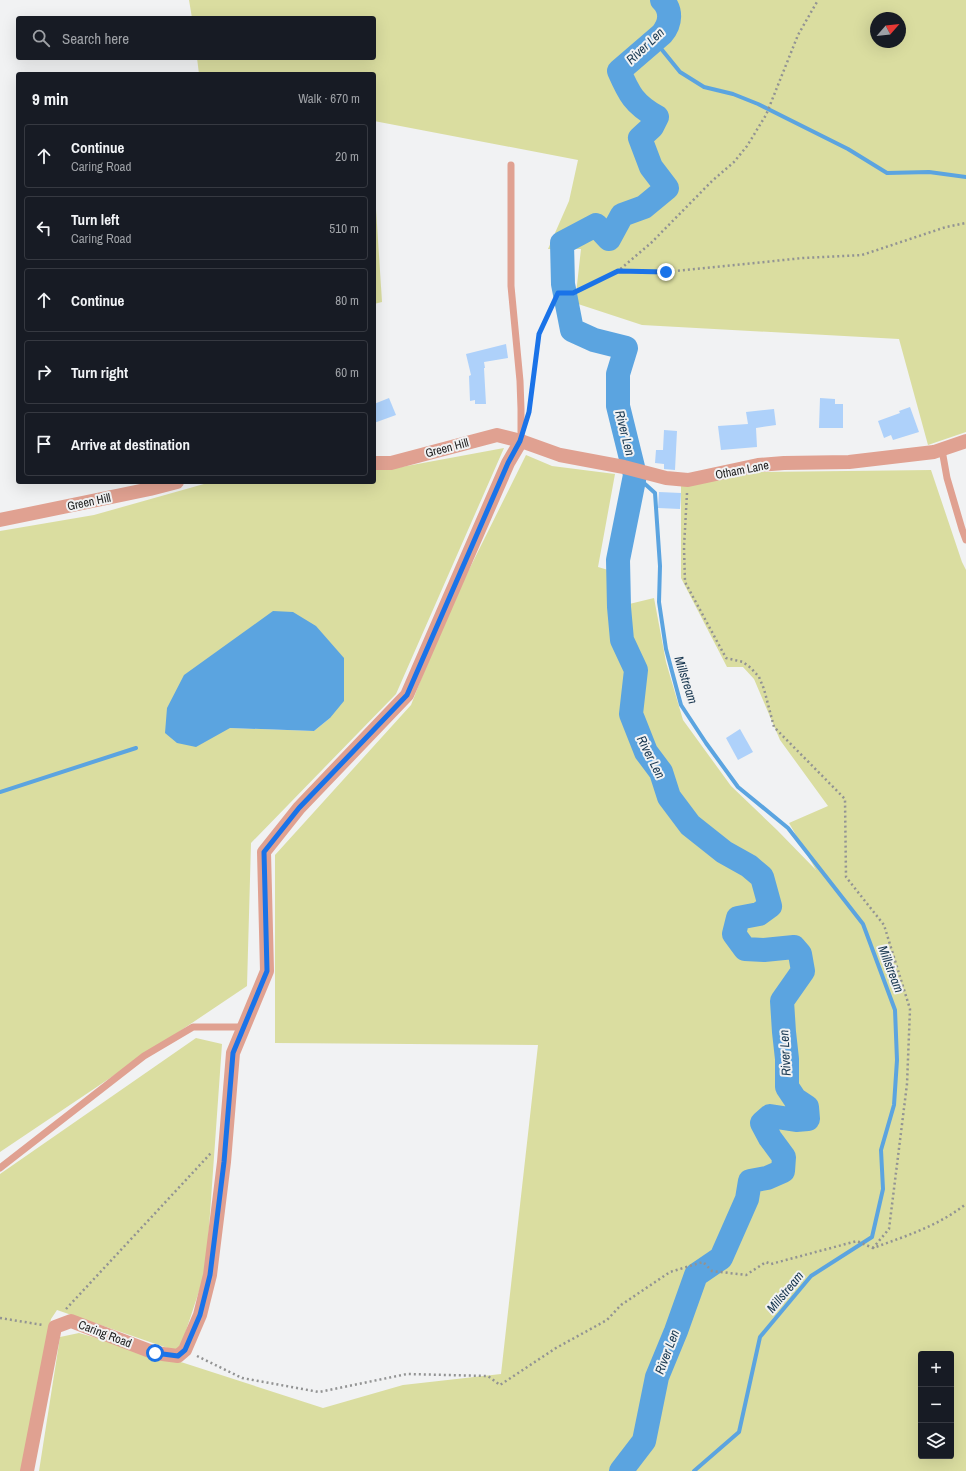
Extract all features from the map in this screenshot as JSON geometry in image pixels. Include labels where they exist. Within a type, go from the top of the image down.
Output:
[{"type":"street","name":"Green Hill","points":[[376,463],[391,463],[497,435],[520,441]]},
{"type":"street","name":"Otham Lane","points":[[520,441],[560,455],[624,467],[666,478],[688,480],[758,465],[849,462],[934,452],[966,441]]},
{"type":"street","points":[[185,1350],[200,1315],[210,1275],[225,1148],[233,1053],[267,971],[264,852],[299,808],[407,695],[505,470],[520,441]]},
{"type":"street","name":"Green Hill","points":[[0,520],[169,484]]},
{"type":"street","name":"Caring Road","points":[[55,1327],[71,1321],[155,1353],[178,1356],[185,1350]]},
{"type":"street","points":[[27,1471],[55,1327]]},
{"type":"lane","points":[[511,165],[511,286],[520,381],[520,441]]},
{"type":"lane","points":[[942,450],[948,478],[966,540]]},
{"type":"lane","points":[[0,1168],[66,1115],[144,1056],[193,1027],[244,1027]]},
{"type":"path","points":[[531,391],[539,334],[558,293],[573,293],[618,271],[651,243],[712,181],[734,162],[747,146],[766,115],[798,35],[818,0]]},
{"type":"path","points":[[618,271],[666,272],[804,258],[862,255],[946,227],[966,223]]},
{"type":"path","points":[[688,480],[684,547],[685,582],[726,658],[743,662],[759,677],[764,689],[774,727],[845,799],[846,876],[884,925],[910,1009],[907,1084],[889,1229],[873,1248]]},
{"type":"path","points":[[0,1318],[55,1327],[66,1309],[215,1150],[225,1148]]},
{"type":"path","points":[[185,1350],[242,1378],[319,1392],[407,1374],[488,1376],[500,1385],[556,1348],[607,1320],[621,1305],[670,1272],[703,1262],[712,1271],[746,1275],[766,1262],[771,1264],[857,1241],[873,1248],[915,1233],[951,1215],[966,1204]]},
{"type":"green space","points":[[189,0],[966,0],[966,432],[928,445],[899,339],[642,325],[575,303],[581,249],[548,249],[569,201],[578,160],[376,121],[376,72],[199,72],[197,60],[376,60],[376,16],[192,16]]},
{"type":"green space","points":[[376,209],[382,302],[376,304]]},
{"type":"green space","points":[[504,448],[396,694],[251,843],[247,986],[0,1152],[0,531],[94,515],[204,484],[376,484],[376,470],[385,470]],"holes":[[[330,718],[314,731],[230,728]]]},
{"type":"green space","points":[[526,455],[552,466],[615,474],[598,567],[615,572],[615,610],[621,606],[654,598],[666,662],[683,720],[731,786],[816,870],[789,823],[828,806],[780,740],[754,679],[743,667],[727,667],[681,578],[681,486],[754,472],[931,470],[966,570],[966,1471],[39,1471],[60,1337],[79,1333],[184,1363],[323,1408],[403,1385],[501,1374],[538,1045],[275,1043],[275,855],[411,705],[445,618]]},
{"type":"green space","points":[[196,1038],[222,1044],[206,1270],[179,1352],[57,1310],[51,1319],[23,1471],[0,1471],[0,1174]]},
{"type":"water","points":[[273,611],[293,612],[316,626],[344,658],[344,701],[330,718],[314,731],[230,728],[196,747],[177,743],[165,733],[167,708],[184,675]]},
{"type":"building","points":[[506,344],[508,358],[484,362],[486,404],[475,404],[475,400],[470,401],[469,376],[471,375],[466,354]]},
{"type":"building","points":[[389,398],[396,415],[376,422],[376,403]]},
{"type":"building","points":[[820,398],[835,399],[835,404],[843,404],[843,428],[819,428]]},
{"type":"building","points":[[910,407],[919,432],[893,440],[891,435],[884,438],[878,421],[900,413],[899,411]]},
{"type":"building","points":[[774,409],[776,425],[756,428],[757,447],[721,450],[718,426],[748,424],[746,412]]},
{"type":"building","points":[[664,430],[677,431],[675,470],[664,469],[664,464],[655,463],[656,450],[663,450]]},
{"type":"building","points":[[659,492],[681,493],[680,509],[658,508]]},
{"type":"building","points":[[740,729],[753,752],[738,760],[726,738]]},
{"type":"waterway","name":"River Len","points":[[621,1471],[644,1441],[657,1377],[676,1331],[696,1275],[721,1258],[747,1199],[750,1181],[767,1178],[783,1171],[784,1157],[770,1138],[762,1123],[770,1116],[796,1120],[808,1119],[807,1107],[795,1099],[787,1087],[787,1059],[782,1001],[803,971],[800,954],[794,947],[764,950],[745,949],[734,934],[738,918],[759,914],[770,906],[762,877],[749,866],[724,852],[690,825],[669,797],[661,772],[646,752],[631,714],[636,670],[622,640],[619,607],[618,560],[635,475],[618,406],[618,374],[626,348],[594,340],[572,330],[563,284],[562,243],[596,225],[609,239],[622,215],[644,207],[667,188],[651,167],[640,138],[652,127],[657,117],[643,108],[633,98],[619,71],[665,30],[669,21],[669,12],[662,0]]},
{"type":"waterway","points":[[654,40],[680,72],[704,87],[733,94],[758,104],[848,149],[887,173],[929,172],[966,177]]},
{"type":"waterway","name":"Millstream","points":[[635,475],[655,493],[660,566],[659,602],[666,649],[681,705],[738,787],[788,828],[863,924],[895,1010],[897,1060],[894,1105],[881,1150],[883,1189],[872,1237],[811,1276],[760,1337],[739,1432],[694,1471]]},
{"type":"waterway","points":[[0,792],[136,748]]},
{"type":"route","points":[[155,1353],[178,1356],[185,1350],[200,1315],[210,1275],[224,1162],[233,1053],[267,971],[264,852],[299,808],[407,695],[508,463],[520,441],[529,412],[539,334],[558,293],[573,293],[618,271],[666,272]]}]
